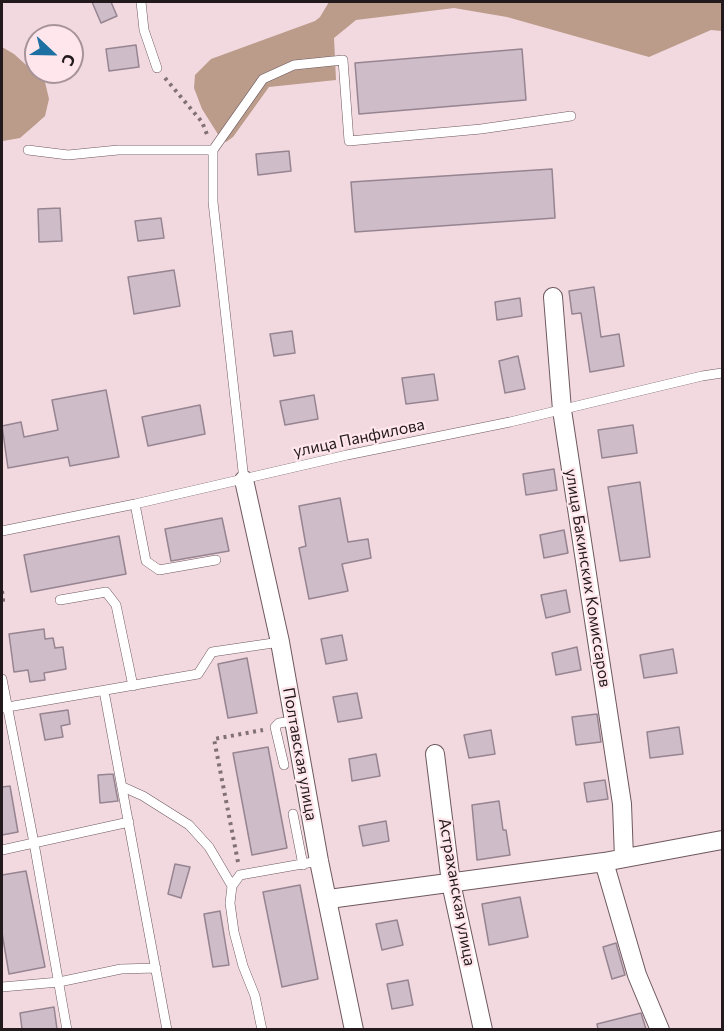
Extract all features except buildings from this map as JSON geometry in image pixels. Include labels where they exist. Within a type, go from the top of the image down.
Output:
[{"type":"street","name":"улица Бакинских Комиссаров","points":[[553,297],[562,410],[622,804],[624,858]]},
{"type":"street","name":"Полтавская улица","points":[[244,480],[280,642],[293,721],[311,863],[329,899],[354,1029]]},
{"type":"street","name":"Астраханская улица","points":[[435,754],[452,883],[483,1029]]},
{"type":"street","points":[[329,899],[604,862],[723,840]]},
{"type":"street","points":[[604,862],[638,975],[660,1029]]},
{"type":"lane","points":[[141,2],[144,30],[157,68]]},
{"type":"lane","points":[[244,480],[213,202],[213,150],[263,79],[294,64],[343,60],[349,141],[481,129],[571,116]]},
{"type":"lane","points":[[28,150],[68,155],[118,150],[213,150]]},
{"type":"lane","name":"улица Панфилова","points":[[2,531],[135,504],[723,373]]},
{"type":"lane","points":[[135,504],[146,561],[159,570],[216,560]]},
{"type":"lane","points":[[60,600],[106,592],[116,605],[133,686]]},
{"type":"lane","points":[[4,708],[198,674],[212,652],[280,642]]},
{"type":"lane","points":[[2,679],[4,708],[34,843],[67,1029]]},
{"type":"lane","points":[[104,691],[167,1029]]},
{"type":"lane","points":[[284,765],[275,727],[279,723],[293,721]]},
{"type":"lane","points":[[123,788],[143,796],[189,825],[209,847],[232,886]]},
{"type":"lane","points":[[262,1029],[255,996],[243,966],[234,932],[230,903],[232,886],[240,875],[311,863],[292,814]]},
{"type":"lane","points":[[2,850],[129,822]]},
{"type":"lane","points":[[2,987],[59,982],[121,969],[156,968]]},
{"type":"path","points":[[157,68],[202,122],[213,150]]},
{"type":"path","points":[[2,591],[2,603]]},
{"type":"path","points":[[240,875],[214,739],[275,727]]},
{"type":"shaded area","points":[[329,2],[722,2],[722,31],[711,30],[649,57],[507,17],[454,8],[356,20],[334,38],[336,80],[269,87],[233,137],[226,142],[221,139],[202,109],[194,88],[195,75],[211,59],[315,21]]},
{"type":"shaded area","points":[[2,47],[24,63],[24,84],[45,84],[49,99],[45,116],[20,138],[3,141]]}]
